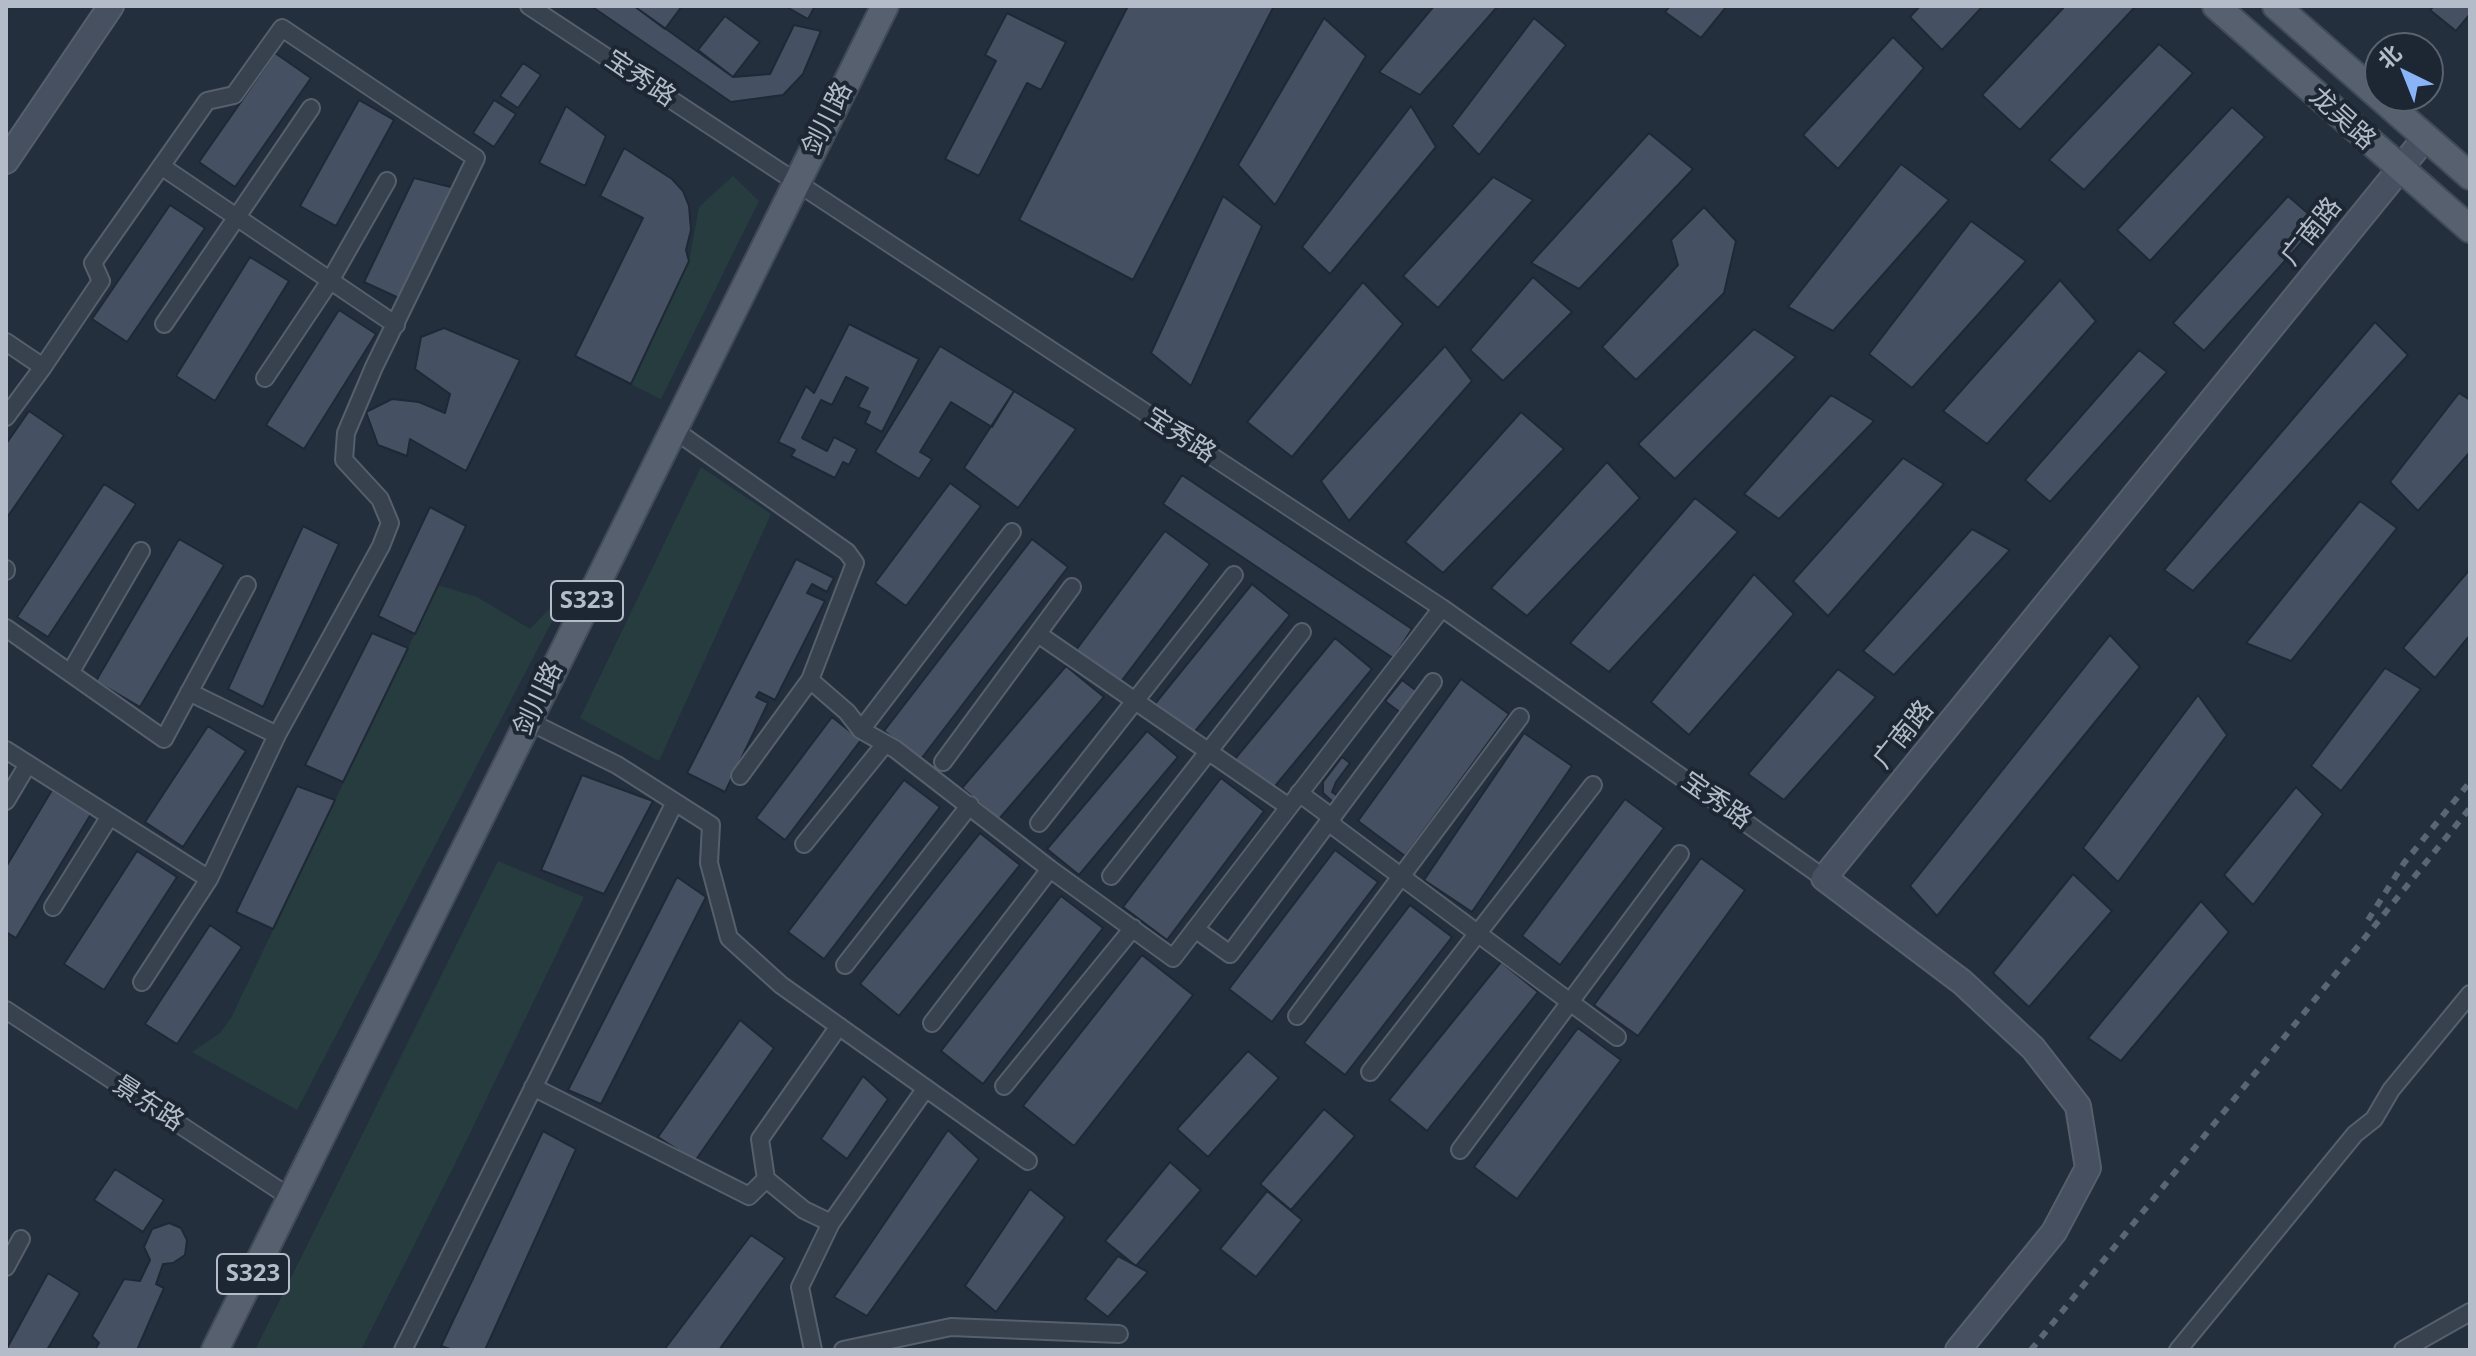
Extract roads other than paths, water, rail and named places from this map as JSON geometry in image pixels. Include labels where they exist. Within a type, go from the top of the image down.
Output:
[{"type":"main road","name":"剑川路","points":[[215,1350],[885,6]]},
{"type":"main road","name":"龙吴路","points":[[2216,6],[2399,170],[2470,229]]},
{"type":"main road","name":"龙吴路","points":[[2276,6],[2470,176]]},
{"type":"street","points":[[6,161],[111,6]]},
{"type":"street","name":"宝秀路","points":[[529,6],[1442,608],[1824,878]]},
{"type":"street","points":[[6,417],[101,281],[93,263],[207,101],[234,95],[282,28],[476,158],[346,433],[344,460],[380,499],[390,523],[381,546],[277,735],[209,879],[142,982]]},
{"type":"street","points":[[164,324],[311,108]]},
{"type":"street","name":"广南路","points":[[1824,878],[2425,138]]},
{"type":"street","points":[[161,166],[396,325]]},
{"type":"street","points":[[265,378],[330,281],[387,181]]},
{"type":"street","points":[[6,342],[43,367]]},
{"type":"street","points":[[673,429],[847,552],[855,563],[810,680],[740,776]]},
{"type":"street","points":[[861,730],[1012,532]]},
{"type":"street","points":[[70,673],[141,551]]},
{"type":"street","points":[[1039,823],[1234,575]]},
{"type":"street","points":[[6,628],[164,739],[247,585]]},
{"type":"street","points":[[943,762],[1072,587]]},
{"type":"street","points":[[810,680],[861,730],[970,805],[1050,869],[1173,958],[1442,608]]},
{"type":"street","points":[[1111,876],[1302,632]]},
{"type":"street","points":[[1038,634],[1210,751],[1330,820],[1617,1037]]},
{"type":"street","points":[[1195,929],[1230,954],[1433,682]]},
{"type":"street","points":[[189,692],[277,735]]},
{"type":"street","points":[[1297,1016],[1520,717]]},
{"type":"street","points":[[528,721],[617,765],[711,825],[709,863],[729,938],[781,985],[1028,1161]]},
{"type":"street","points":[[804,844],[885,744]]},
{"type":"street","points":[[6,750],[209,879]]},
{"type":"street","points":[[6,801],[28,764]]},
{"type":"street","points":[[1370,1072],[1593,785]]},
{"type":"street","points":[[403,1350],[675,802]]},
{"type":"street","points":[[845,965],[970,805]]},
{"type":"street","points":[[53,907],[110,816]]},
{"type":"street","points":[[1460,1150],[1680,854]]},
{"type":"street","points":[[932,1023],[1050,869]]},
{"type":"street","points":[[1824,878],[1962,982],[2033,1048],[2078,1106],[2088,1168],[2054,1232],[1958,1350]]},
{"type":"street","points":[[1004,1086],[1133,928]]},
{"type":"street","points":[[2178,1350],[2355,1134],[2374,1119],[2391,1090],[2470,994]]},
{"type":"street","name":"景东路","points":[[6,1010],[291,1198]]},
{"type":"street","points":[[831,1223],[804,1210],[766,1179],[760,1139],[839,1026]]},
{"type":"street","points":[[533,1087],[749,1196],[766,1179]]},
{"type":"street","points":[[813,1350],[800,1287],[831,1223],[926,1088]]},
{"type":"street","points":[[6,1267],[21,1239]]},
{"type":"street","points":[[2403,1350],[2470,1312]]},
{"type":"street","points":[[843,1350],[951,1327],[1119,1334]]},
{"type":"railway","points":[[2368,920],[2404,863],[2470,782]]},
{"type":"railway","points":[[2031,1350],[2470,808]]}]
